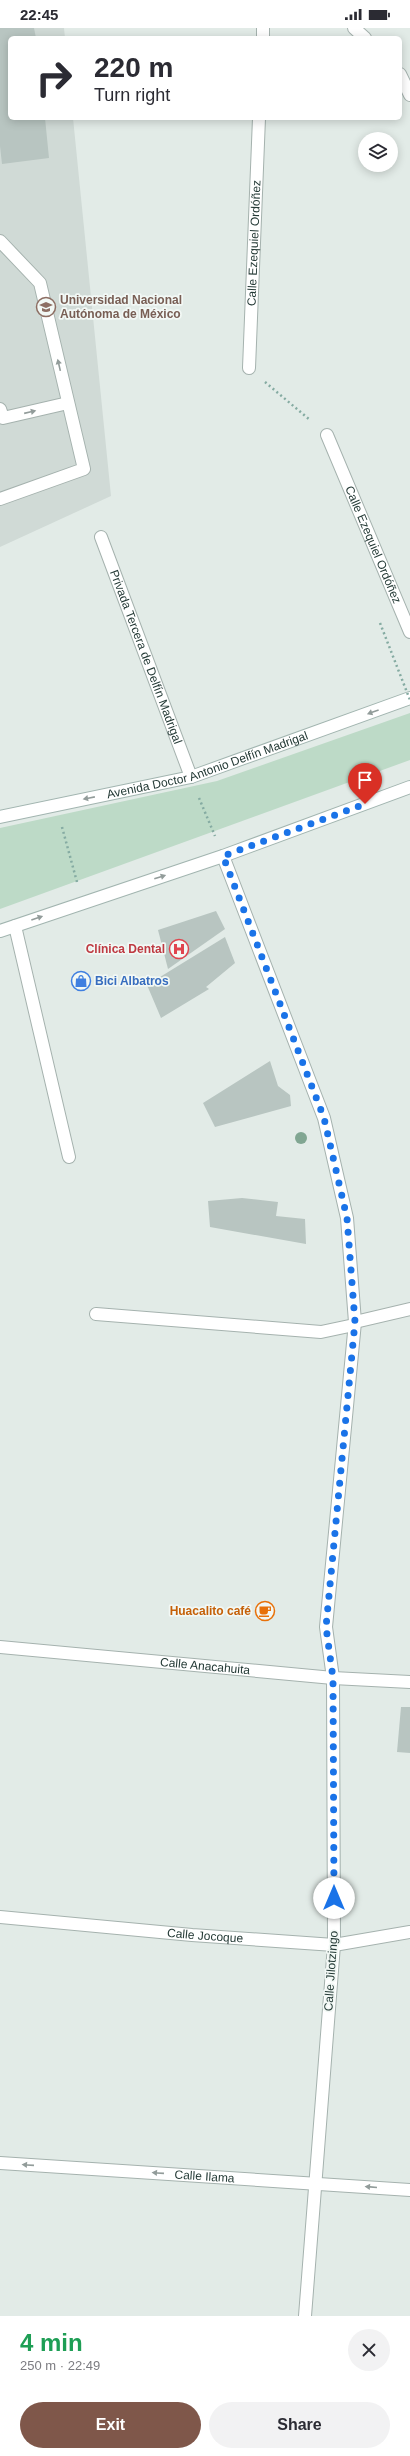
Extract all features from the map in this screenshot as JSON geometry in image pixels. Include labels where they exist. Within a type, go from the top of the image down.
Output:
[{"type":"street","points":[[354,28],[363,36]]},
{"type":"street","points":[[402,78],[410,95]]},
{"type":"street","name":"Calle Ezequiel Ordóñez","points":[[249,368],[259,120]]},
{"type":"street","points":[[0,241],[40,283],[84,469],[0,499]]},
{"type":"street","points":[[0,409],[3,418],[68,403]]},
{"type":"street","name":"Calle Ezequiel Ordóñez","points":[[327,435],[410,632]]},
{"type":"street","name":"Privada Tercera de Delfín Madrigal","points":[[101,538],[190,777]]},
{"type":"street","name":"Avenida Doctor Antonio Delfín Madrigal","points":[[0,817],[190,777],[410,699]]},
{"type":"street","points":[[0,930],[223,856],[410,787]]},
{"type":"street","name":"Calle Jilotzingo","points":[[223,856],[324,1118],[347,1218],[354,1324],[326,1627],[333,1678],[334,1945],[314,2183],[305,2316]]},
{"type":"street","points":[[15,926],[69,1157]]},
{"type":"street","points":[[96,1314],[280,1330],[321,1332],[410,1309]]},
{"type":"street","name":"Calle Anacahuita","points":[[0,1647],[333,1678],[410,1682]]},
{"type":"street","name":"Calle Jocoque","points":[[0,1917],[192,1935],[334,1945],[410,1932]]},
{"type":"street","name":"Calle Ilama","points":[[0,2163],[410,2190]]},
{"type":"path","points":[[249,368],[327,435]]},
{"type":"path","points":[[380,624],[410,699]]},
{"type":"path","points":[[190,777],[223,856]]},
{"type":"path","points":[[56,805],[83,903]]},
{"type":"shaded area","name":"Universidad Nacional Autónoma de México","points":[[0,28],[64,28],[65,36],[8,36],[8,120],[73,120],[111,496],[0,547]]},
{"type":"green space","points":[[410,713],[410,760],[0,909],[0,828],[217,781]]},
{"type":"building","points":[[0,28],[34,28],[36,36],[8,36],[8,120],[45,120],[49,158],[2,164],[0,146]]},
{"type":"building","name":"Clínica Dental","points":[[216,911],[225,929],[168,969],[158,930]]},
{"type":"building","points":[[225,937],[235,963],[206,987],[209,989],[161,1018],[147,985]]},
{"type":"building","points":[[270,1061],[278,1086],[290,1095],[291,1106],[215,1127],[203,1103]]},
{"type":"building","points":[[242,1198],[278,1202],[276,1216],[305,1219],[306,1244],[210,1227],[208,1201]]},
{"type":"building","points":[[401,1707],[410,1707],[410,1753],[397,1752]]},
{"type":"place","name":"Universidad Nacional Autónoma de México","points":[[46,307]]},
{"type":"place","name":"Clínica Dental","points":[[179,949]]},
{"type":"place","name":"Bici Albatros","points":[[81,981]]},
{"type":"place","name":"Huacalito café","points":[[265,1611]]},
{"type":"route","points":[[334,1898],[333,1678],[326,1627],[355,1322],[347,1218],[324,1118],[223,856],[365,804]]}]
